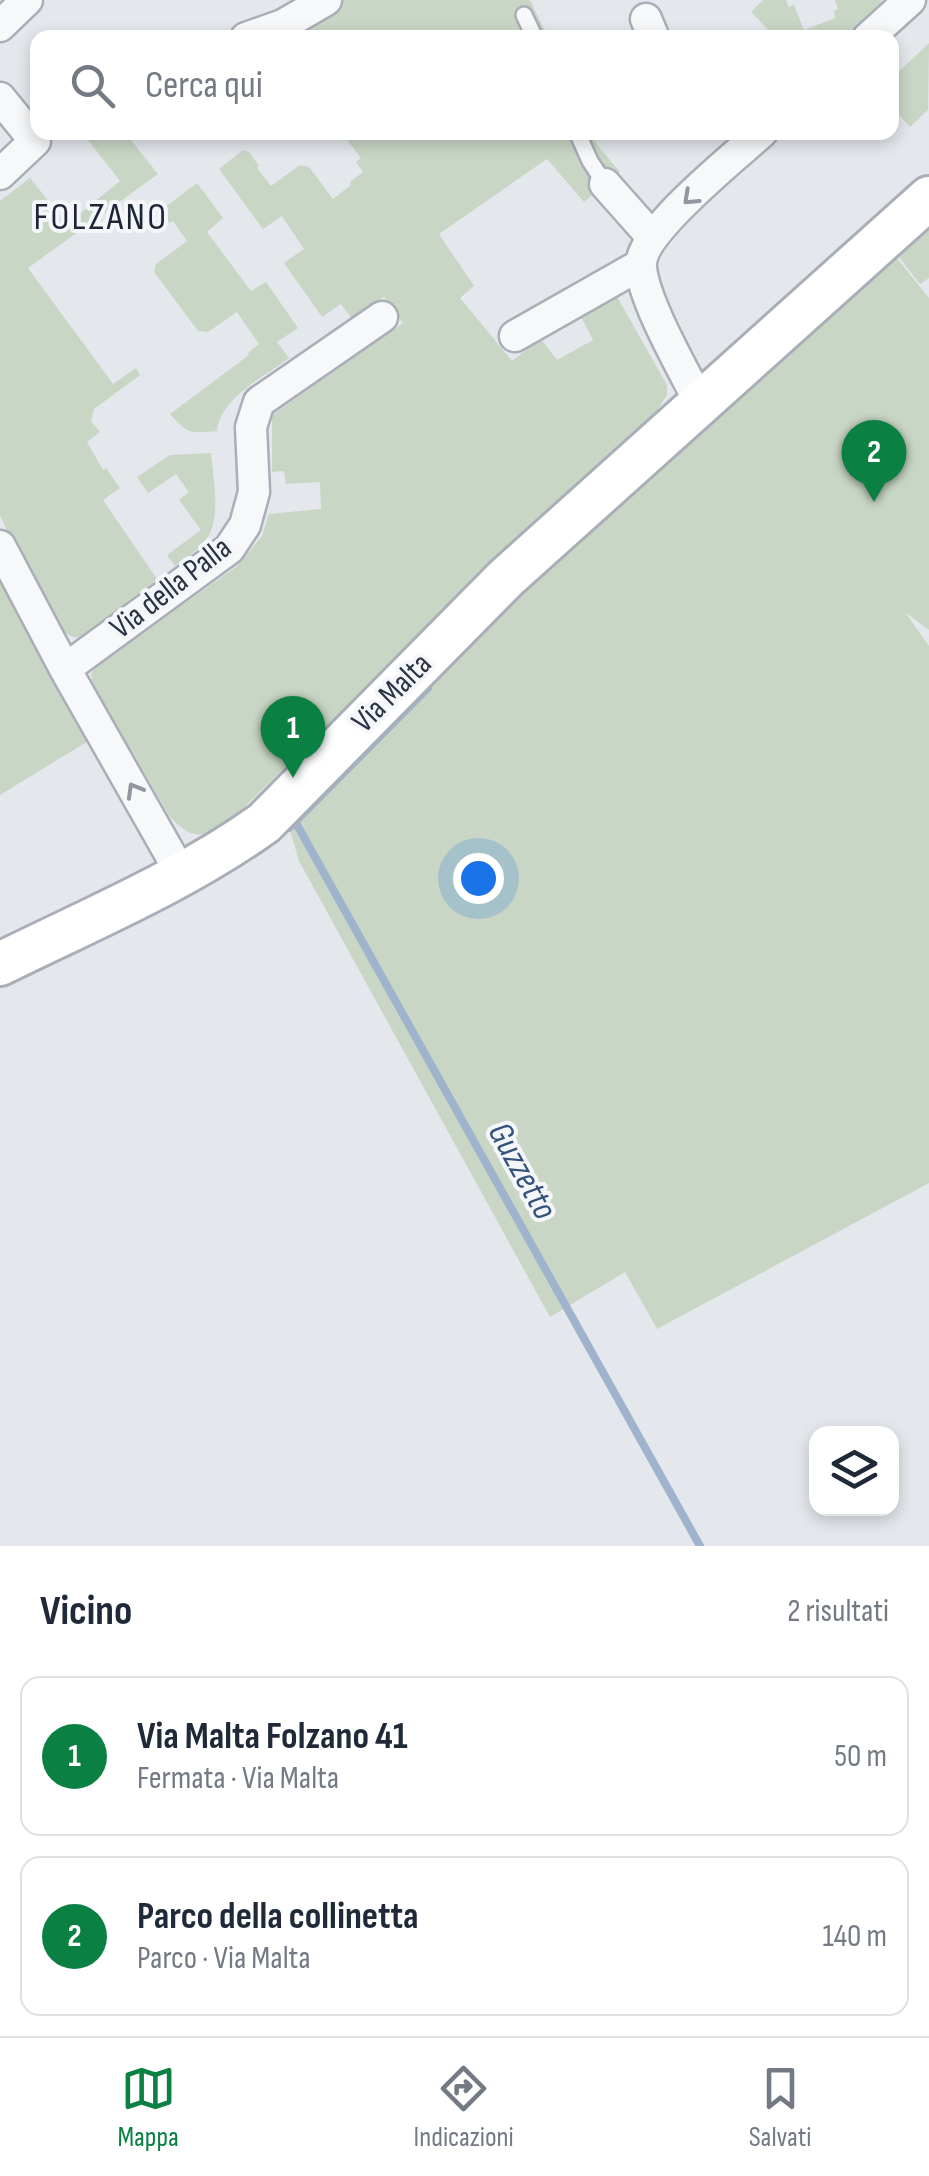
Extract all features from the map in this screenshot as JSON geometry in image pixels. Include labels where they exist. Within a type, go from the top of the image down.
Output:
[{"type":"street","points":[[0,26],[27,0]]},
{"type":"street","points":[[268,30],[326,0]]},
{"type":"street","points":[[877,30],[910,0]]},
{"type":"street","points":[[0,98],[30,135]]},
{"type":"street","points":[[0,174],[34,140]]},
{"type":"street","points":[[515,336],[646,251],[682,204],[744,140]]},
{"type":"street","points":[[605,184],[646,251],[650,300],[700,403]]},
{"type":"street","name":"Via Malta","points":[[0,964],[182,875],[264,823],[506,578],[929,198]]},
{"type":"street","name":"Via della Palla","points":[[65,669],[228,549],[245,525],[254,492],[252,427],[259,402],[382,317]]},
{"type":"street","points":[[0,546],[182,875]]},
{"type":"lane","points":[[524,15],[531,30]]},
{"type":"lane","points":[[580,140],[605,184]]},
{"type":"green space","points":[[340,0],[530,0],[545,30],[309,30],[307,27]]},
{"type":"green space","points":[[763,0],[786,0],[789,7],[794,5],[804,30],[768,30],[751,12]]},
{"type":"green space","points":[[835,0],[883,3],[852,30],[804,30],[835,18]]},
{"type":"green space","points":[[929,43],[928,110],[910,127],[899,115],[899,71]]},
{"type":"green space","points":[[88,140],[131,140],[158,174],[28,268],[113,384],[136,368],[140,375],[94,409],[91,421],[100,432],[87,442],[103,470],[106,468],[120,488],[103,500],[157,579],[79,637],[59,627],[0,515],[0,201],[30,178],[67,224],[120,181]]},
{"type":"green space","points":[[595,140],[620,172],[584,202],[547,159],[439,234],[474,286],[460,298],[512,361],[541,339],[557,360],[593,340],[580,315],[616,295],[667,385],[667,395],[656,412],[493,563],[233,818],[208,833],[194,834],[170,817],[93,685],[91,674],[95,667],[237,566],[262,536],[269,514],[321,509],[320,482],[286,484],[284,471],[272,472],[272,415],[403,323],[384,297],[352,319],[341,304],[322,317],[284,263],[304,249],[282,216],[263,229],[219,169],[243,150],[250,153],[271,186],[300,165],[309,167],[333,199],[363,172],[356,162],[361,158],[348,141]]},
{"type":"green space","points":[[197,183],[223,218],[207,232],[251,291],[266,282],[298,328],[277,342],[289,358],[235,398],[220,419],[217,431],[201,432],[186,429],[170,414],[259,344],[237,312],[208,332],[198,331],[154,272],[156,264],[187,241],[160,211]]},
{"type":"green space","points":[[929,230],[929,278],[920,284],[899,257]]},
{"type":"green space","points":[[896,257],[929,298],[929,630],[905,612],[929,646],[929,1183],[657,1329],[625,1272],[550,1317],[299,861],[289,827],[435,675],[737,396]]},
{"type":"green space","points":[[211,453],[215,498],[211,531],[199,548],[175,566],[167,555],[201,530],[179,500],[189,492],[176,474],[148,493],[137,477],[170,455]]},
{"type":"green space","points":[[0,574],[90,740],[0,795]]},
{"type":"waterway","name":"Guzzetto","points":[[289,828],[428,688]]},
{"type":"waterway","name":"Guzzetto","points":[[296,823],[700,1546]]},
{"type":"place","name":"Parco della collinetta","points":[[874,502]]},
{"type":"place","name":"Via Malta Folzano 41","points":[[293,778]]},
{"type":"district","name":"FOLZANO","points":[[101,217]]}]
